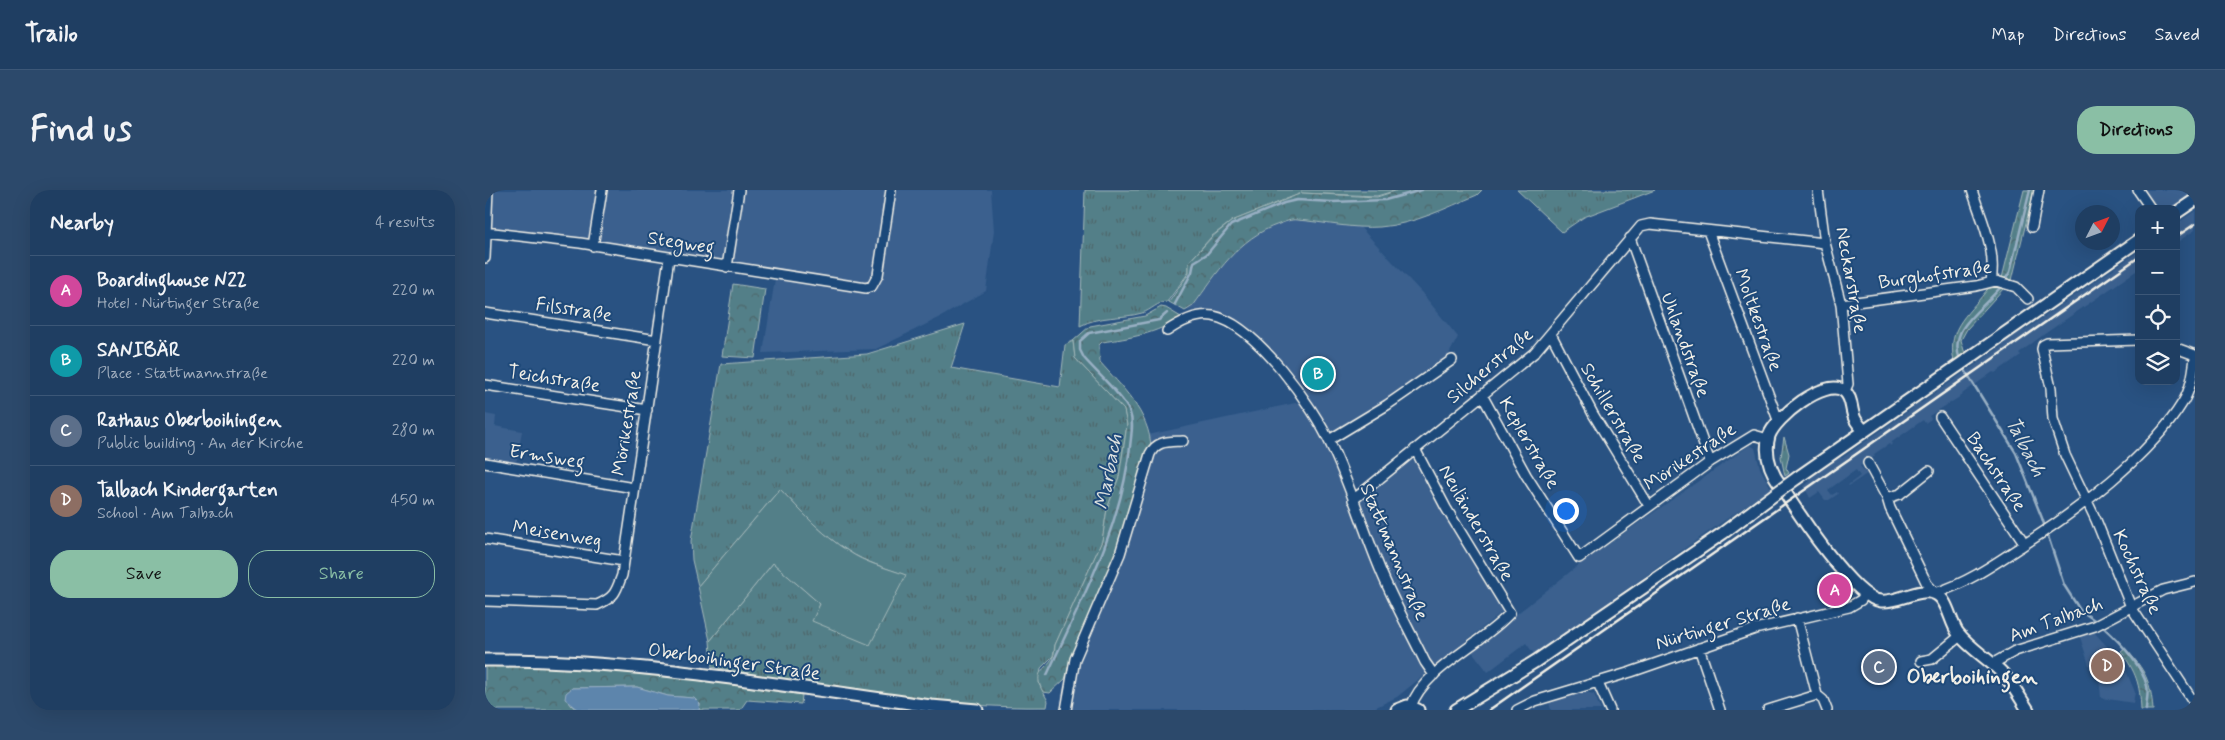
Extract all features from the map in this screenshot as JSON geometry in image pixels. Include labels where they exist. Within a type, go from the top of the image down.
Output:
[{"type":"main road","points":[[2180,210],[2195,200]]},
{"type":"main road","points":[[1456,710],[1536,661],[1723,533],[1797,478],[2135,243]]},
{"type":"main road","name":"Mörikestraße","points":[[1768,439],[1778,420],[1791,409],[1819,392],[1835,388],[1845,392]]},
{"type":"main road","name":"Neckarstraße","points":[[1845,392],[1851,401],[1854,418],[1864,431]]},
{"type":"main road","points":[[1768,439],[1769,462],[1779,484],[1821,544],[1865,594],[1880,601],[1926,592],[1935,594],[1943,601],[1952,625],[1960,636],[2006,677],[2028,710]]},
{"type":"main road","name":"Oberboihinger Straße","points":[[485,660],[610,664],[931,706],[977,710]]},
{"type":"main road","points":[[1397,710],[1403,707],[1415,708]]},
{"type":"street","points":[[485,258],[488,190]]},
{"type":"street","points":[[593,246],[602,190]]},
{"type":"street","points":[[727,267],[739,190]]},
{"type":"street","name":"Stegweg","points":[[485,232],[593,246],[858,288],[872,286],[878,275],[891,190]]},
{"type":"street","name":"Neckarstraße","points":[[1818,190],[1825,243],[1841,304],[1848,384],[1845,392]]},
{"type":"street","points":[[1972,190],[2000,282]]},
{"type":"street","points":[[2033,227],[2039,190]]},
{"type":"street","points":[[2138,190],[2148,205]]},
{"type":"street","name":"Silcherstraße","points":[[1353,500],[1510,374],[1551,334],[1641,226],[1650,224],[1825,243]]},
{"type":"street","name":"Moltkestraße","points":[[1708,231],[1778,420]]},
{"type":"street","name":"Uhlandstraße","points":[[1630,238],[1710,462]]},
{"type":"street","name":"Mörikestraße","points":[[485,601],[597,605],[609,600],[616,592],[624,561],[669,258]]},
{"type":"street","name":"Burghofstraße","points":[[1841,304],[2000,282],[2019,289],[2028,298]]},
{"type":"street","name":"Filsstraße","points":[[485,312],[657,340]]},
{"type":"street","name":"Stattmannstraße","points":[[1167,331],[1189,319],[1211,316],[1222,318],[1255,340],[1274,361],[1309,408],[1329,440],[1381,572],[1425,662],[1434,675]]},
{"type":"street","name":"Schillerstraße","points":[[1551,334],[1593,414],[1649,506]]},
{"type":"street","name":"Kochstraße","points":[[2135,340],[2043,344],[2042,349],[2051,388],[2053,419],[2058,439],[2085,502],[2096,520],[2131,607],[2195,704]]},
{"type":"street","points":[[1867,464],[1887,498],[1927,584],[1935,594],[1974,576],[2043,533],[2085,502],[2151,443],[2179,408],[2193,384],[2195,356],[2180,350]]},
{"type":"street","points":[[1329,440],[1387,405],[1452,360]]},
{"type":"street","name":"Teichstraße","points":[[485,385],[647,410]]},
{"type":"street","name":"Keplerstraße","points":[[1482,395],[1526,475],[1579,558]]},
{"type":"street","name":"Bachstraße","points":[[1940,417],[2025,544]]},
{"type":"street","name":"Mörikestraße","points":[[1579,558],[1710,462],[1754,435],[1768,439]]},
{"type":"street","points":[[1067,710],[1075,659],[1121,554],[1150,454],[1154,446],[1164,442],[1183,441]]},
{"type":"street","name":"Neuländerstraße","points":[[1415,449],[1446,508],[1510,613],[1434,675]]},
{"type":"street","name":"Ermsweg","points":[[485,463],[634,488]]},
{"type":"street","points":[[1887,498],[1899,494],[1929,471]]},
{"type":"street","name":"Meisenweg","points":[[485,539],[624,561]]},
{"type":"street","name":"Am Talbach","points":[[1992,664],[2015,651],[2099,624],[2163,590],[2195,582]]},
{"type":"street","name":"Nürtinger Straße","points":[[1517,710],[1535,701],[1593,684],[1755,629],[1849,607],[1861,600],[1865,594]]},
{"type":"street","points":[[1797,618],[1817,695],[1823,700],[1827,710]]},
{"type":"street","points":[[1921,661],[1932,659],[1960,636]]},
{"type":"street","points":[[1699,648],[1720,710]]},
{"type":"street","points":[[1415,708],[1415,694],[1434,675]]},
{"type":"street","points":[[1593,684],[1610,710]]},
{"type":"street","points":[[1768,710],[1817,695]]},
{"type":"shaded area","points":[[491,190],[991,190],[994,231],[986,291],[939,318],[876,349],[763,353],[776,273],[486,230]]},
{"type":"shaded area","points":[[2143,190],[2195,190],[2195,194],[2180,205],[2153,205]]},
{"type":"shaded area","points":[[2195,211],[2195,230],[2180,240],[2180,221]]},
{"type":"shaded area","points":[[1294,219],[1360,227],[1422,293],[1458,337],[1448,356],[1437,366],[1331,434],[1298,385],[1267,346],[1241,323],[1226,313],[1210,309],[1185,311],[1193,306],[1228,259],[1246,241],[1266,228]]},
{"type":"shaded area","points":[[2135,254],[2135,272],[2046,333],[2019,353],[2021,355],[1929,416],[1931,419],[1925,423],[1923,420],[1892,442],[1891,446],[1889,444],[1874,454],[1875,456],[1860,466],[1868,473],[1849,486],[1860,476],[1856,470],[1828,490],[1832,495],[1837,492],[1838,494],[1829,500],[1825,500],[1819,492],[1810,498],[1804,486],[1810,481],[1808,478],[1838,457],[1842,458],[1913,408],[1912,405],[1918,401],[1921,403],[2005,344],[2006,338],[2022,328],[2024,331]]},
{"type":"shaded area","points":[[1300,402],[1327,446],[1353,508],[1411,460],[1419,463],[1450,523],[1503,611],[1397,697],[1370,710],[1064,710],[1060,702],[1070,658],[1148,435]]},
{"type":"shaded area","points":[[485,414],[496,416],[495,426],[522,431],[516,464],[485,458]]},
{"type":"shaded area","points":[[1750,445],[1755,448],[1760,468],[1771,488],[1534,654],[1526,643],[1488,672],[1471,650],[1609,541],[1610,543]]},
{"type":"shaded area","points":[[2094,632],[2123,664],[2135,692],[2133,703],[2101,698],[2099,678],[2090,668],[2080,637]]},
{"type":"shaded area","points":[[637,687],[668,696],[694,698],[700,704],[699,710],[579,710],[565,699],[566,693],[572,688]]},
{"type":"shaded area","points":[[1585,692],[1594,694],[1601,710],[1551,710],[1549,703]]},
{"type":"green space","points":[[1085,190],[1397,190],[1377,196],[1302,193],[1232,221],[1212,236],[1189,262],[1189,272],[1167,302],[1160,303],[1142,313],[1095,320],[1080,326]]},
{"type":"green space","points":[[1398,190],[1482,190],[1477,195],[1406,223],[1380,227],[1359,227],[1295,220],[1279,224],[1265,230],[1240,247],[1220,269],[1193,306],[1185,311],[1169,302],[1189,273],[1189,262],[1212,237],[1232,221],[1302,193],[1377,197]]},
{"type":"green space","points":[[1517,190],[1655,190],[1584,217],[1562,232]]},
{"type":"green space","points":[[2024,190],[2034,190],[2012,280],[2002,278]]},
{"type":"green space","points":[[733,284],[765,289],[755,358],[722,356]]},
{"type":"green space","points":[[1996,285],[2004,288],[1967,329],[1961,340],[1965,354],[1954,361],[1952,349],[1957,329],[1989,287]]},
{"type":"green space","points":[[1161,307],[1181,317],[1162,328],[1133,337],[1102,342],[1099,345],[1100,362],[1133,401],[1146,423],[1151,448],[1118,554],[1075,649],[1065,679],[1050,693],[1043,692],[1039,675],[1053,657],[1055,645],[1102,541],[1107,509],[1119,477],[1127,425],[1124,410],[1075,358],[1073,341],[1090,326],[1145,316]]},
{"type":"green space","points":[[965,324],[951,368],[1060,387],[1065,345],[1073,341],[1075,358],[1124,410],[1127,424],[1119,477],[1107,509],[1102,541],[1055,645],[1053,656],[1041,668],[1039,684],[1048,701],[1047,707],[1005,707],[921,700],[712,667],[710,641],[773,563],[820,604],[813,621],[905,575],[861,558],[838,545],[812,522],[780,489],[698,586],[692,560],[691,541],[721,364],[867,354]]},
{"type":"green space","points":[[1784,437],[1789,454],[1786,468],[1789,473],[1785,476],[1781,457]]},
{"type":"green space","points":[[780,489],[812,522],[838,545],[862,559],[906,575],[870,645],[812,621],[820,604],[773,563],[710,641],[698,586]]},
{"type":"green space","points":[[2125,648],[2146,676],[2151,691],[2153,710],[2141,710],[2140,692],[2136,679],[2121,651]]},
{"type":"green space","points":[[485,666],[581,667],[688,678],[802,695],[801,704],[747,700],[740,710],[699,710],[700,704],[693,698],[668,696],[637,687],[572,688],[569,704],[579,710],[485,710]]},
{"type":"waterway","name":"Marbach","points":[[1175,304],[1192,272],[1194,262],[1207,254],[1231,225],[1284,203],[1297,200],[1332,202],[1385,200],[1422,190]]},
{"type":"waterway","name":"Talbach","points":[[2005,280],[2010,272],[2030,190]]},
{"type":"waterway","name":"Talbach","points":[[1960,360],[1957,348],[1963,328],[2002,285]]},
{"type":"waterway","name":"Marbach","points":[[1047,675],[1086,592],[1109,535],[1125,477],[1130,447],[1132,425],[1130,413],[1116,392],[1084,358],[1080,350],[1080,341],[1089,333],[1159,320],[1167,313]]},
{"type":"waterway","name":"Talbach","points":[[1963,367],[2016,453],[2042,518],[2064,585],[2080,610],[2097,622]]},
{"type":"waterway","name":"Talbach","points":[[2101,625],[2122,645],[2140,669],[2148,689],[2146,710]]},
{"type":"railway","points":[[2180,234],[2195,224]]},
{"type":"railway","points":[[1489,710],[2135,260]]},
{"type":"place","name":"SANIBÄR","points":[[1318,374]]},
{"type":"place","name":"Boardinghouse N22","points":[[1835,590]]},
{"type":"place","name":"Talbach Kindergarten","points":[[2107,666]]},
{"type":"place","name":"Rathaus Oberboihingen","points":[[1879,667]]},
{"type":"district","name":"Oberboihingen","points":[[1972,677]]}]
